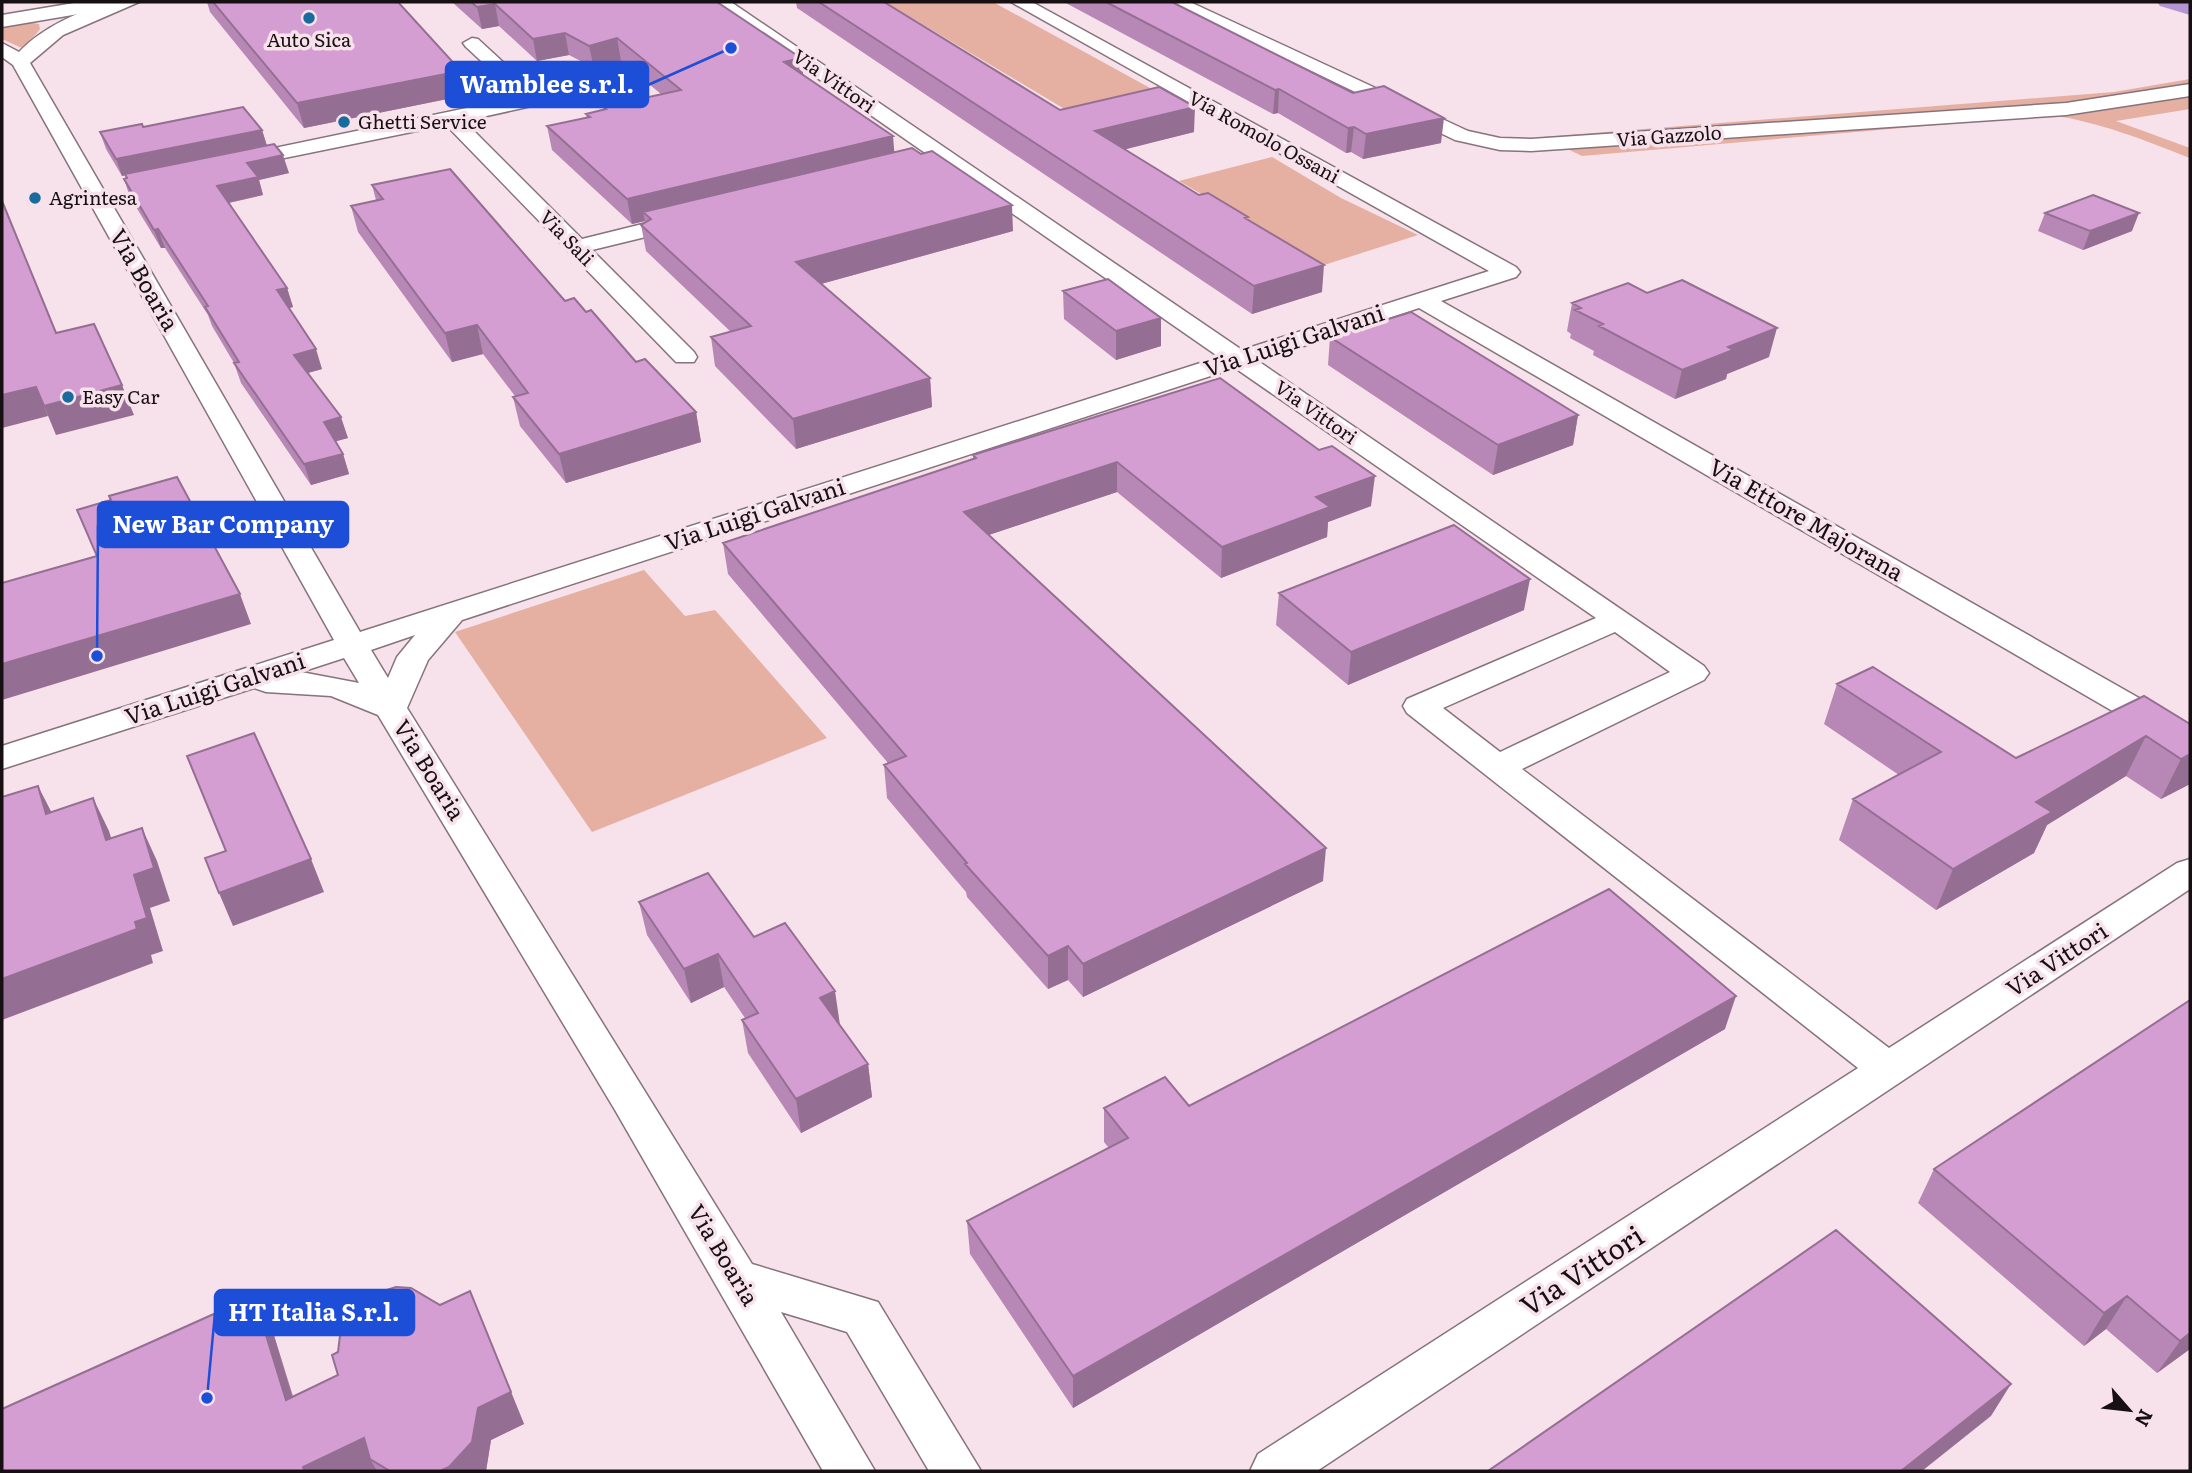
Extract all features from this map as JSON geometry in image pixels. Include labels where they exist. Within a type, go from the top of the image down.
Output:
[{"type":"main road","points":[[2,18],[77,2]]},
{"type":"main road","points":[[2,18],[24,18],[114,2]]},
{"type":"street","name":"Via Boaria","points":[[130,2],[90,13],[11,55],[93,191],[352,645],[631,1098],[850,1471]]},
{"type":"street","name":"Via Romolo Ossani","points":[[1020,2],[1508,272]]},
{"type":"street","name":"Via Gazzolo","points":[[1177,2],[1462,135],[1500,144],[1531,145],[2066,109],[2190,90]]},
{"type":"street","name":"Via Vittori","points":[[734,4],[931,161],[1239,359],[1693,673],[1497,767]]},
{"type":"street","points":[[24,18],[47,23],[49,33]]},
{"type":"street","points":[[214,166],[534,100],[472,43]]},
{"type":"street","name":"Via Sali","points":[[450,118],[685,357]]},
{"type":"street","points":[[93,191],[120,186]]},
{"type":"street","points":[[576,247],[708,215]]},
{"type":"street","name":"Via Luigi Galvani","points":[[2,758],[1508,272]]},
{"type":"street","name":"Via Ettore Majorana","points":[[1422,300],[2190,741]]},
{"type":"street","points":[[233,683],[311,682],[338,685],[365,694],[391,708],[413,657],[453,612]]},
{"type":"street","points":[[1618,620],[1419,706],[1890,1071]]},
{"type":"street","name":"Via Vittori","points":[[1275,1471],[1890,1071],[2190,872]]},
{"type":"street","points":[[737,1279],[862,1316],[956,1471]]},
{"type":"shaded area","points":[[885,2],[993,2],[1172,100],[1088,123]]},
{"type":"shaded area","points":[[21,21],[39,24],[40,29],[24,49],[2,39],[2,24]]},
{"type":"shaded area","points":[[2190,79],[2190,109],[2116,121],[2190,148],[2190,158],[2104,127],[2050,115],[1582,156],[1543,137],[2114,92]]},
{"type":"shaded area","points":[[1272,157],[1341,198],[1418,235],[1324,265],[1179,181]]},
{"type":"shaded area","points":[[644,570],[685,616],[715,610],[827,738],[592,832],[455,632]]},
{"type":"building","points":[[213,2],[398,2],[461,71],[297,103]]},
{"type":"building","points":[[471,2],[717,2],[801,58],[784,62],[893,136],[627,199],[547,126],[590,117],[586,114],[606,109],[603,107],[681,90],[617,38],[589,46],[565,33],[533,39],[495,4],[477,7]]},
{"type":"building","points":[[819,2],[884,2],[1060,110],[1159,87],[1195,107],[1095,131],[1199,195],[1208,193],[1324,265],[1254,286]]},
{"type":"building","points":[[1106,2],[1172,2],[1353,93],[1384,86],[1444,118],[1366,134],[1354,127],[1348,128],[1279,89],[1275,90]]},
{"type":"building","points":[[243,107],[262,130],[116,159],[100,132],[142,124],[143,127]]},
{"type":"building","points":[[274,144],[283,155],[247,163],[258,177],[217,186],[287,288],[277,290],[316,349],[294,355],[341,417],[324,422],[343,454],[304,464],[234,363],[239,362],[205,307],[208,306],[158,229],[154,230],[124,179],[127,178],[125,174]]},
{"type":"building","points":[[912,148],[921,154],[932,151],[1012,205],[796,262],[930,378],[793,419],[711,337],[751,326],[641,225],[651,219],[643,212]]},
{"type":"building","points":[[450,169],[565,301],[574,298],[586,312],[591,310],[636,362],[645,359],[696,412],[559,454],[513,397],[528,393],[477,325],[445,333],[351,206],[383,199],[372,185]]},
{"type":"building","points":[[2093,195],[2139,213],[2090,231],[2045,213]]},
{"type":"building","points":[[2,201],[56,333],[94,324],[122,385],[44,406],[36,387],[2,395]]},
{"type":"building","points":[[1108,279],[1161,318],[1116,331],[1063,291]]},
{"type":"building","points":[[1682,280],[1777,328],[1728,347],[1733,350],[1682,370],[1599,326],[1603,324],[1575,310],[1581,308],[1572,303],[1628,283],[1647,293]]},
{"type":"building","points":[[1411,312],[1578,415],[1498,445],[1330,337]]},
{"type":"building","points":[[1220,378],[1319,450],[1332,446],[1375,476],[1316,497],[1330,507],[1222,547],[1117,462],[964,512],[1326,848],[1083,964],[1068,946],[1048,956],[965,864],[967,863],[884,765],[906,756],[723,543],[976,458],[973,455]]},
{"type":"building","points":[[177,477],[240,594],[2,664],[2,583],[97,556],[77,510],[111,500],[109,496]]},
{"type":"building","points":[[1454,525],[1530,579],[1351,652],[1279,593]]},
{"type":"building","points":[[1873,667],[2016,758],[2144,696],[2190,724],[2190,754],[2181,759],[2146,736],[2036,802],[2052,812],[1953,869],[1853,799],[1941,752],[1837,684]]},
{"type":"building","points":[[254,733],[311,859],[219,893],[205,858],[226,851],[187,756]]},
{"type":"building","points":[[38,786],[46,814],[93,798],[106,840],[142,828],[154,868],[134,875],[147,918],[135,922],[137,929],[2,979],[2,797]]},
{"type":"building","points":[[708,873],[754,937],[785,923],[835,991],[820,998],[868,1064],[796,1099],[742,1020],[758,1013],[718,954],[684,969],[639,902]]},
{"type":"building","points":[[1609,889],[1736,996],[1073,1376],[967,1221],[1128,1138],[1104,1108],[1165,1077],[1189,1106]]},
{"type":"building","points":[[2190,1000],[2190,1333],[2180,1341],[2127,1296],[2104,1313],[1934,1169]]},
{"type":"building","points":[[1836,1230],[2011,1384],[1901,1471],[1488,1471]]},
{"type":"building","points":[[396,1287],[411,1288],[440,1305],[470,1291],[511,1392],[478,1408],[472,1442],[449,1467],[440,1471],[390,1471],[370,1459],[364,1438],[303,1467],[304,1471],[2,1471],[2,1409],[254,1296],[286,1400],[338,1375],[332,1355],[338,1352],[341,1327],[354,1308],[374,1294]]},
{"type":"waterway","points":[[2167,2],[2190,9]]},
{"type":"place","name":"Auto Sica","points":[[309,18]]},
{"type":"place","name":"Wamblee s.r.l.","points":[[731,48]]},
{"type":"place","name":"Ghetti Service","points":[[344,122]]},
{"type":"place","name":"Agrintesa","points":[[35,198]]},
{"type":"place","name":"Easy Car","points":[[68,397]]},
{"type":"place","name":"New Bar Company","points":[[97,656]]},
{"type":"place","name":"HT Italia S.r.l.","points":[[207,1398]]}]
